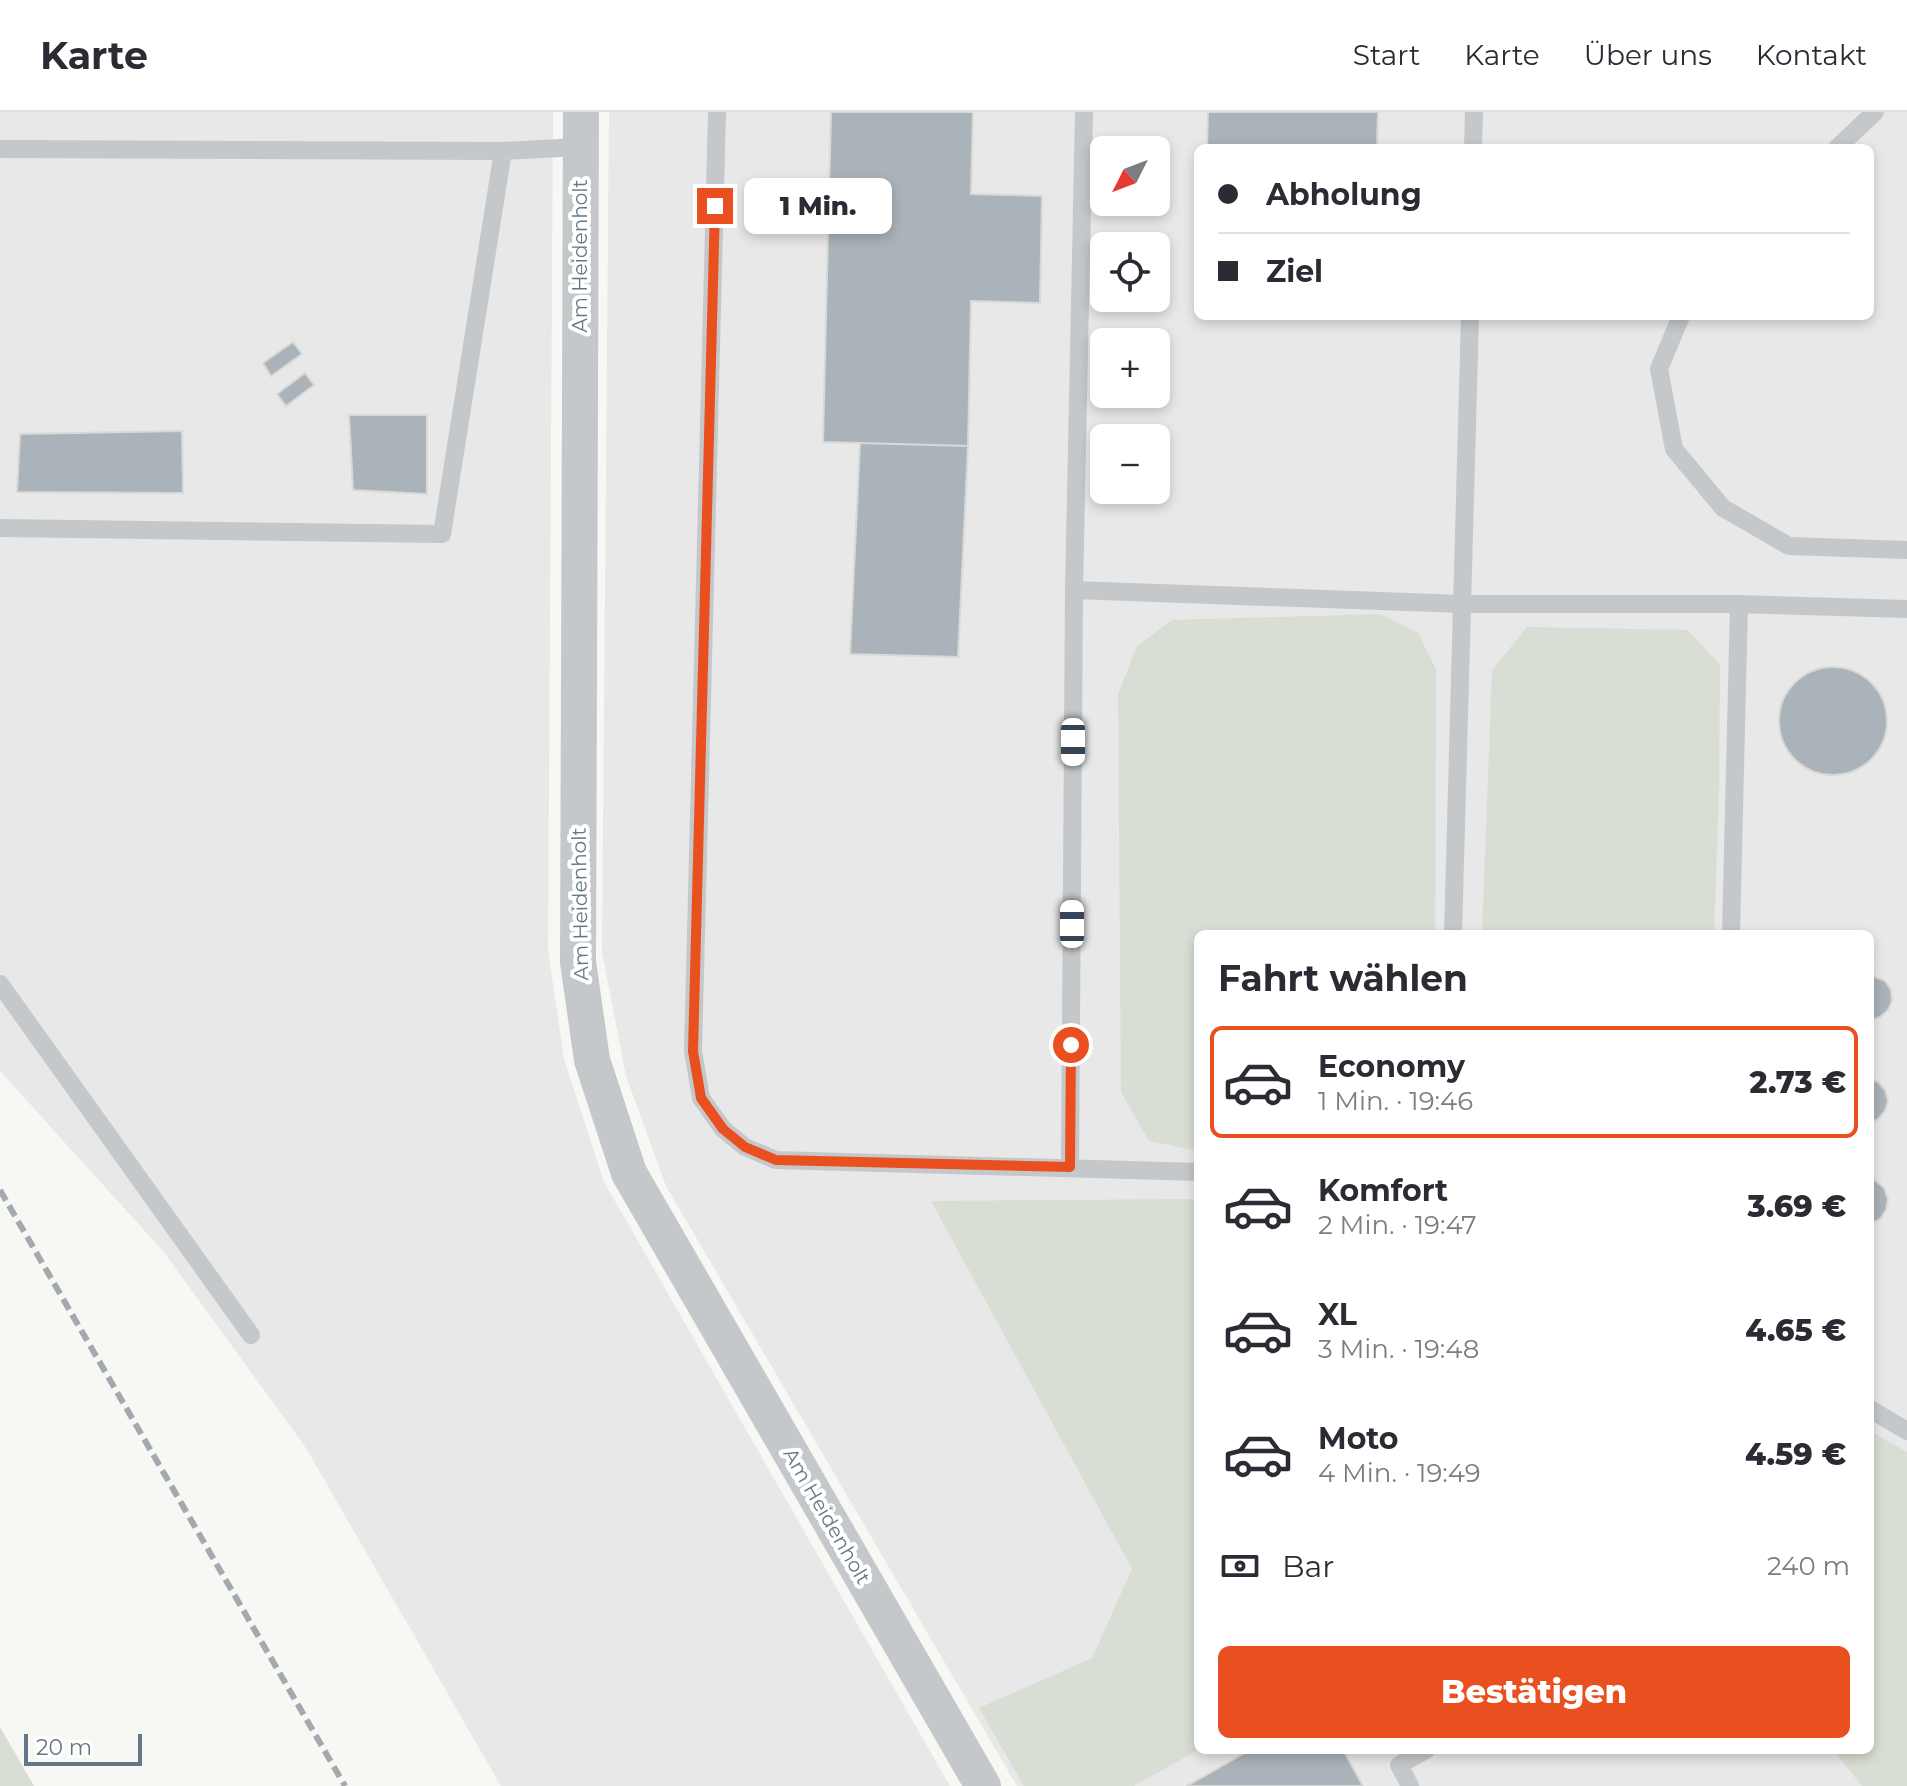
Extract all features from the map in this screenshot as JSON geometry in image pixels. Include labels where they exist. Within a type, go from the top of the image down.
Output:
[{"type":"street","name":"Am Heidenholt","points":[[581,130],[578,962],[592,1060],[629,1173],[983,1786]]},
{"type":"lane","points":[[717,112],[693,1051],[701,1098],[723,1129],[745,1147],[776,1160],[1194,1172]]},
{"type":"lane","points":[[1070,1167],[1074,590],[1084,112]]},
{"type":"lane","points":[[1473,144],[1474,112]]},
{"type":"lane","points":[[1841,144],[1875,112]]},
{"type":"lane","points":[[0,149],[503,151],[581,130]]},
{"type":"lane","points":[[0,528],[442,534],[503,151]]},
{"type":"lane","points":[[1453,930],[1470,320]]},
{"type":"lane","points":[[1679,320],[1659,369],[1674,449],[1723,508],[1789,546],[1907,550]]},
{"type":"lane","points":[[1074,590],[1463,604],[1739,604],[1907,609]]},
{"type":"lane","points":[[1731,930],[1739,604]]},
{"type":"lane","points":[[0,984],[251,1335]]},
{"type":"lane","points":[[1874,1411],[1907,1431]]},
{"type":"lane","points":[[1410,1786],[1399,1765],[1419,1754]]},
{"type":"shaded area","points":[[0,112],[553,112],[548,950],[564,1059],[604,1182],[950,1786],[501,1786],[306,1448],[163,1251],[0,1071]]},
{"type":"shaded area","points":[[609,112],[1907,112],[1907,1786],[1017,1786],[666,1186],[626,1076],[602,952]]},
{"type":"shaded area","points":[[1380,614],[1418,633],[1436,669],[1435,930],[1194,930],[1194,1150],[1149,1141],[1121,1092],[1118,694],[1137,646],[1172,620]]},
{"type":"shaded area","points":[[1527,627],[1687,630],[1720,664],[1714,930],[1482,930],[1492,670]]},
{"type":"shaded area","points":[[1194,1199],[1194,1752],[1134,1786],[1024,1786],[979,1708],[1092,1658],[1132,1569],[931,1201]]},
{"type":"shaded area","points":[[1874,1433],[1907,1452],[1907,1786],[1862,1786],[1836,1754],[1874,1754]]},
{"type":"shaded area","points":[[0,1727],[34,1786],[0,1786]]},
{"type":"building","points":[[831,112],[973,112],[971,194],[1042,196],[1040,303],[971,301],[968,446],[823,442]]},
{"type":"building","points":[[1208,112],[1378,112],[1377,144],[1207,144]]},
{"type":"building","points":[[293,342],[302,354],[271,376],[263,363]]},
{"type":"building","points":[[305,373],[314,385],[286,406],[277,394]]},
{"type":"building","points":[[349,415],[427,415],[427,494],[353,490]]},
{"type":"building","points":[[182,431],[183,493],[17,492],[20,434]]},
{"type":"building","points":[[860,443],[968,446],[958,657],[850,654]]},
{"type":"building","points":[[1833,667],[1854,671],[1871,683],[1883,700],[1887,721],[1883,742],[1871,759],[1854,771],[1833,775],[1812,771],[1795,759],[1783,742],[1779,721],[1783,700],[1795,683],[1812,671]]},
{"type":"building","points":[[1874,977],[1885,981],[1891,990],[1892,1001],[1880,1017],[1874,1019]]},
{"type":"building","points":[[1874,1080],[1885,1090],[1888,1101],[1874,1121]]},
{"type":"building","points":[[1874,1180],[1884,1188],[1888,1199],[1880,1219],[1874,1222]]},
{"type":"building","points":[[1243,1754],[1345,1754],[1363,1786],[1187,1786]]},
{"type":"railway","points":[[0,1190],[345,1786]]},
{"type":"route","points":[[715,206],[693,1051],[701,1098],[723,1129],[745,1147],[776,1160],[1070,1167],[1071,1045]]}]
